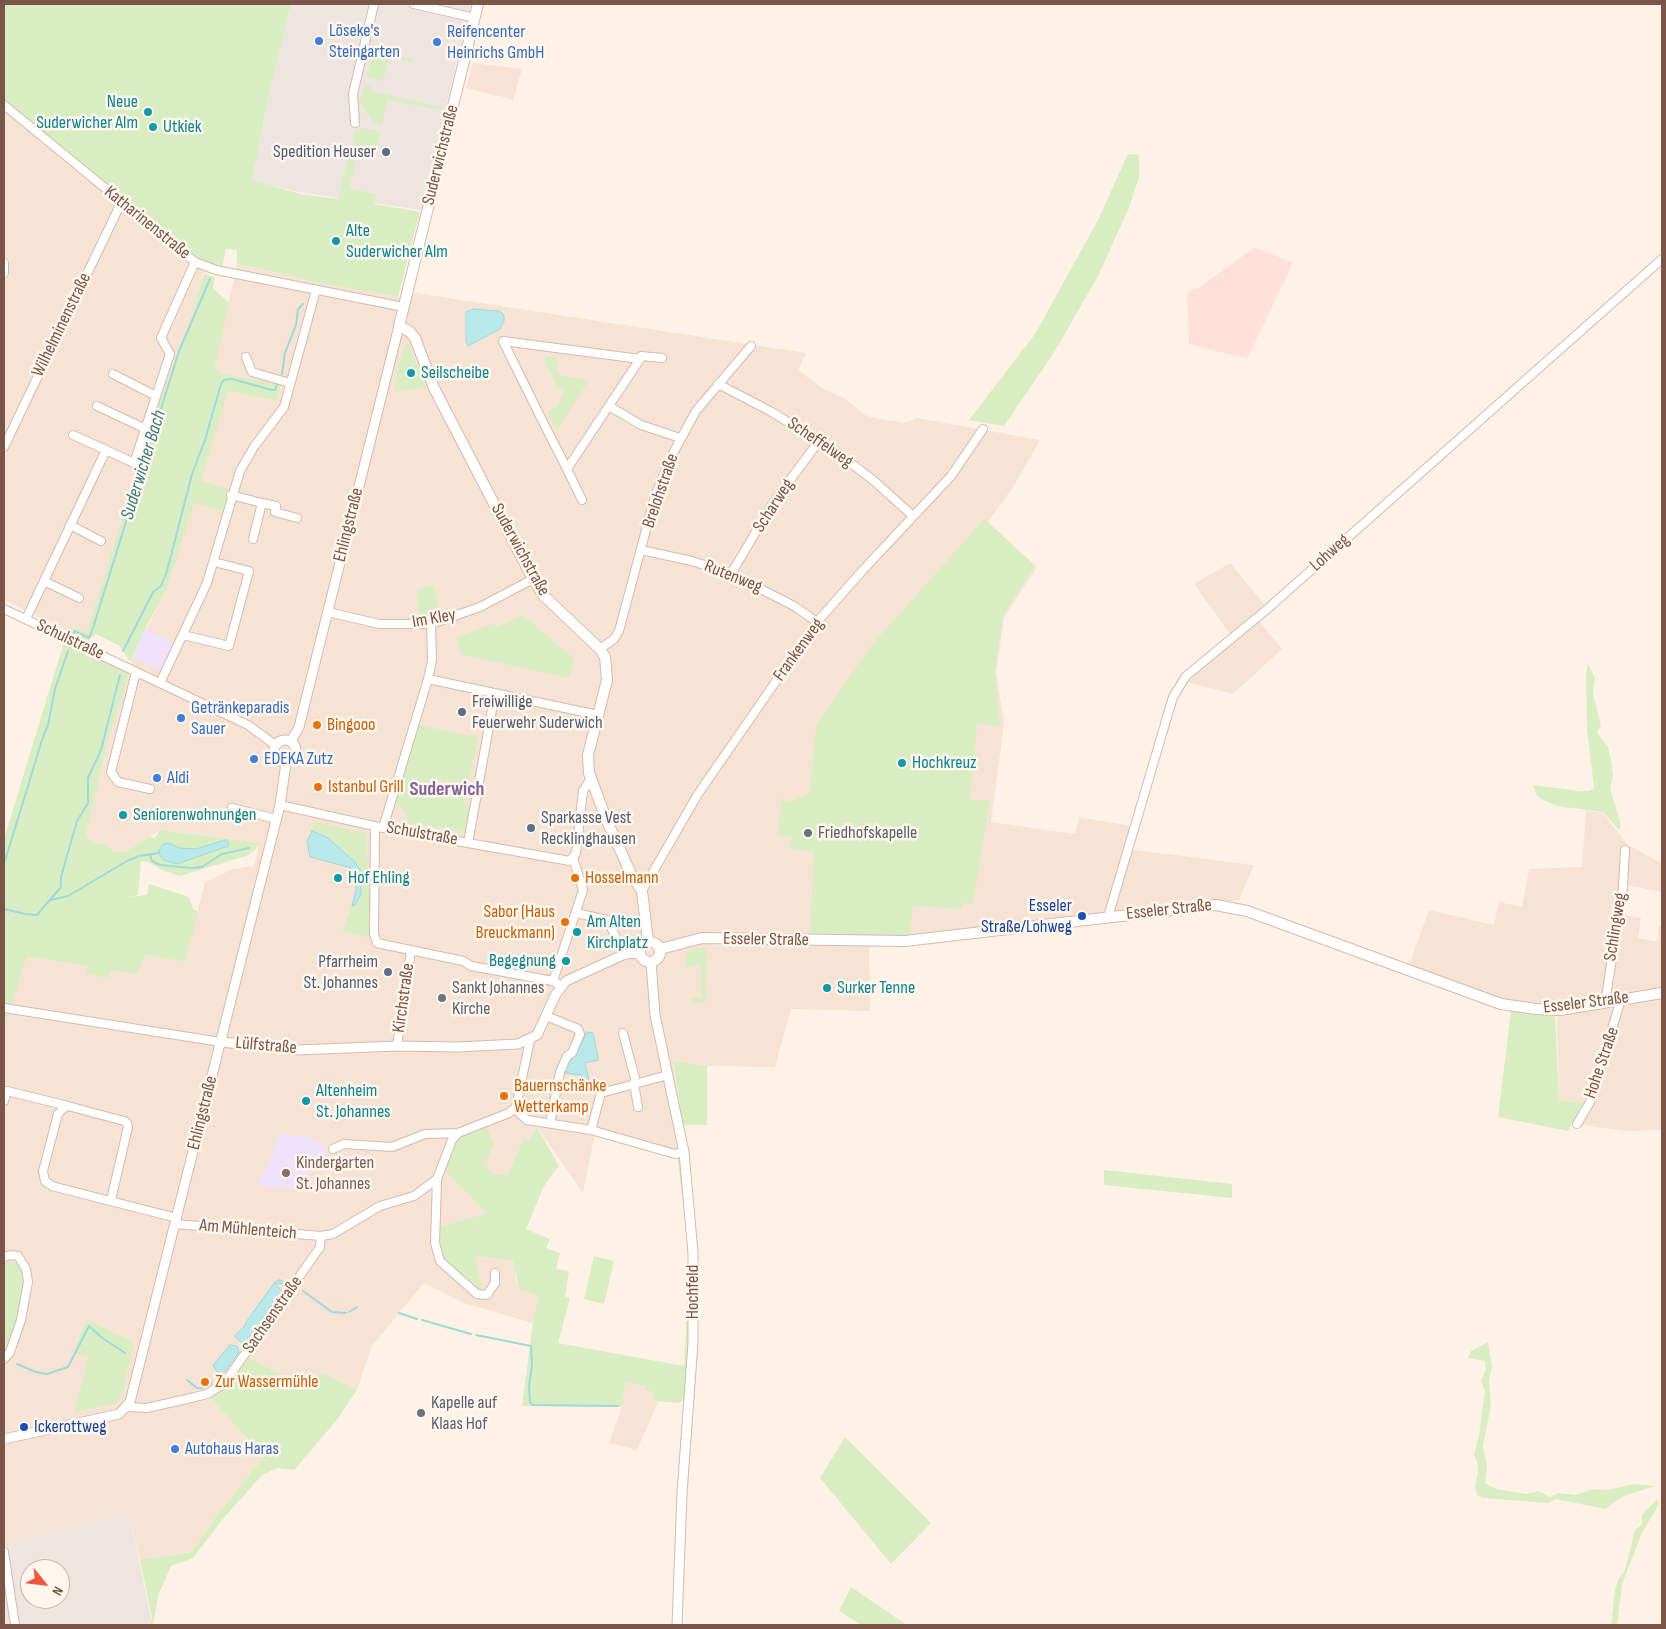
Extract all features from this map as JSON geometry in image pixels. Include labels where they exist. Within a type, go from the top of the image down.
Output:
[{"type":"main road","name":"Suderwichstraße","points":[[404,307],[478,4]]},
{"type":"main road","name":"Ehlingstraße","points":[[399,326],[404,307]]},
{"type":"main road","name":"Suderwichstraße","points":[[399,326],[409,331],[415,338],[434,388],[533,579],[544,596],[600,649],[605,657],[608,673],[588,756],[590,780],[632,876],[642,890],[648,942]]},
{"type":"main road","name":"Esseler Straße","points":[[660,949],[702,938],[905,942],[1216,904],[1247,911],[1501,1004],[1560,1010],[1662,993]]},
{"type":"main road","points":[[648,942],[656,943],[660,949],[659,958],[651,962],[644,960],[640,952],[641,947],[648,942]]},
{"type":"street","points":[[354,123],[354,94],[374,4]]},
{"type":"street","points":[[414,4],[475,18]]},
{"type":"street","name":"Katharinenstraße","points":[[4,104],[121,203],[195,262],[216,270],[404,307]]},
{"type":"street","name":"Wilhelminenstraße","points":[[4,447],[121,203]]},
{"type":"street","name":"Lohweg","points":[[1108,916],[1173,697],[1186,676],[1265,611],[1662,259]]},
{"type":"street","points":[[73,435],[134,464],[170,354],[160,338],[195,262]]},
{"type":"street","points":[[4,263],[6,268],[4,273]]},
{"type":"street","points":[[160,683],[207,583],[238,476],[248,456],[284,407],[316,290]]},
{"type":"street","name":"Ehlingstraße","points":[[128,1407],[280,806],[286,763],[296,756],[296,748],[292,741],[299,727],[399,326]]},
{"type":"street","points":[[582,500],[503,341],[640,359]]},
{"type":"street","name":"Brelohstraße","points":[[600,649],[614,640],[619,632],[655,496],[680,438],[696,412],[751,346]]},
{"type":"street","points":[[567,469],[641,356],[662,358]]},
{"type":"street","points":[[246,357],[252,372],[290,383]]},
{"type":"street","points":[[113,374],[156,396]]},
{"type":"street","name":"Scheffelweg","points":[[718,384],[770,411],[819,440],[873,480],[913,516]]},
{"type":"street","points":[[97,406],[146,429]]},
{"type":"street","points":[[609,406],[641,424],[680,438]]},
{"type":"street","name":"Frankenweg","points":[[642,890],[698,794],[817,622],[950,476],[983,430]]},
{"type":"street","name":"Scharweg","points":[[731,574],[773,503],[819,440]]},
{"type":"street","points":[[26,619],[106,450]]},
{"type":"street","points":[[232,495],[276,506],[275,512],[297,518]]},
{"type":"street","points":[[253,539],[262,503]]},
{"type":"street","points":[[70,525],[101,541]]},
{"type":"street","name":"Rutenweg","points":[[640,550],[692,561],[731,574],[794,606],[817,622]]},
{"type":"street","points":[[183,635],[229,646],[249,571],[214,562]]},
{"type":"street","name":"Im Kley","points":[[328,612],[380,624],[431,624],[480,607],[533,579]]},
{"type":"street","points":[[44,581],[79,598]]},
{"type":"street","name":"Schulstraße","points":[[4,608],[248,725],[276,745]]},
{"type":"street","points":[[379,827],[428,679],[432,660],[431,624]]},
{"type":"street","points":[[136,672],[111,772],[118,782],[150,789]]},
{"type":"street","points":[[428,679],[598,715]]},
{"type":"street","points":[[468,843],[495,693]]},
{"type":"street","points":[[286,763],[279,761],[274,756],[276,745],[286,740],[292,741]]},
{"type":"street","points":[[553,981],[583,890],[569,860],[576,853],[583,791],[590,780]]},
{"type":"street","name":"Schulstraße","points":[[280,806],[379,827],[569,860]]},
{"type":"street","points":[[232,808],[276,819]]},
{"type":"street","name":"Kirchstraße","points":[[379,827],[374,934],[377,943],[464,961],[471,966],[553,981],[561,986]]},
{"type":"street","name":"Schlingweg","points":[[1605,1003],[1623,887],[1625,850]]},
{"type":"street","points":[[576,913],[607,920],[625,954]]},
{"type":"street","name":"Kirchstraße","points":[[396,1046],[411,951]]},
{"type":"street","points":[[515,1109],[530,1040],[538,1035],[561,986],[571,978],[625,954],[640,952]]},
{"type":"street","name":"Hochfeld","points":[[651,962],[656,1015],[684,1152],[693,1246],[694,1299],[677,1625]]},
{"type":"street","name":"Hohe Straße","points":[[1577,1124],[1590,1102],[1621,999]]},
{"type":"street","name":"Lülfstraße","points":[[4,1008],[220,1042],[297,1050],[396,1046],[486,1046],[518,1044],[530,1040]]},
{"type":"street","points":[[546,1016],[578,1029],[580,1034],[572,1053],[567,1056],[560,1072],[550,1124]]},
{"type":"street","points":[[624,1032],[638,1107]]},
{"type":"street","points":[[591,1130],[601,1093],[668,1075]]},
{"type":"street","points":[[4,1101],[7,1091],[124,1121],[128,1127],[111,1200]]},
{"type":"street","name":"Am Mühlenteich","points":[[68,1106],[58,1114],[43,1175],[52,1186],[111,1200],[176,1221],[321,1236]]},
{"type":"street","points":[[515,1109],[527,1120],[591,1130],[675,1154],[684,1152]]},
{"type":"street","points":[[333,1148],[344,1144],[392,1147],[425,1134],[458,1133],[515,1109]]},
{"type":"street","points":[[458,1133],[452,1140],[437,1179],[435,1243],[440,1261],[477,1294],[487,1295],[495,1283],[495,1273]]},
{"type":"street","points":[[321,1236],[333,1234],[380,1206],[414,1196],[437,1179]]},
{"type":"street","name":"Sachsenstraße","points":[[4,1439],[119,1414],[128,1407],[147,1408],[207,1394],[228,1378],[320,1247],[321,1236]]},
{"type":"street","points":[[4,1258],[10,1254],[18,1256],[26,1269],[28,1282],[18,1329],[10,1352],[4,1359]]},
{"type":"street","points":[[4,1552],[7,1598],[15,1625]]},
{"type":"shaded area","points":[[291,4],[471,4],[421,210],[298,192],[253,181],[265,112]]},
{"type":"shaded area","points":[[473,63],[522,69],[513,100],[466,88]]},
{"type":"shaded area","points":[[4,100],[206,263],[195,309],[179,348],[87,634],[71,626],[68,631],[4,600]]},
{"type":"shaded area","points":[[1255,247],[1293,263],[1247,359],[1189,344],[1187,296],[1189,291],[1198,288]]},
{"type":"shaded area","points":[[237,264],[316,282],[398,297],[416,293],[806,353],[798,370],[822,388],[844,398],[865,415],[904,423],[917,418],[1040,440],[1015,484],[988,522],[1037,567],[1004,618],[996,672],[1004,723],[991,822],[1075,834],[1079,817],[1132,826],[1127,849],[1254,865],[1239,900],[962,938],[869,947],[870,1011],[791,1009],[775,1067],[707,1066],[673,1061],[686,1152],[677,1157],[595,1133],[583,1193],[537,1127],[529,1140],[524,1138],[507,1175],[494,1175],[460,1135],[488,1213],[439,1227],[476,1291],[482,1289],[474,1256],[513,1261],[517,1285],[540,1296],[533,1323],[464,1303],[424,1283],[372,1346],[357,1390],[349,1386],[312,1377],[299,1380],[288,1378],[247,1358],[208,1395],[264,1457],[216,1516],[192,1552],[140,1560],[129,1514],[4,1545],[4,1024],[27,957],[87,966],[108,978],[109,970],[144,955],[185,962],[205,882],[233,869],[254,866],[258,850],[258,843],[160,830],[125,852],[114,852],[107,844],[95,843],[86,836],[108,741],[129,674],[132,657],[166,591],[228,391],[277,401],[281,386],[225,374],[215,367]]},
{"type":"shaded area","points":[[1230,563],[1265,605],[1254,615],[1282,649],[1233,694],[1190,683],[1188,680],[1234,640],[1194,584]]},
{"type":"shaded area","points":[[145,629],[175,644],[162,671],[132,657]]},
{"type":"shaded area","points":[[1586,811],[1603,813],[1628,845],[1661,863],[1661,892],[1627,885],[1621,914],[1641,918],[1638,938],[1657,942],[1659,926],[1662,926],[1662,1130],[1626,1131],[1582,1125],[1583,1103],[1559,1100],[1557,1024],[1559,1006],[1527,1005],[1494,999],[1409,965],[1429,910],[1494,925],[1499,902],[1522,907],[1529,869],[1582,867]]},
{"type":"shaded area","name":"Kindergarten St. Johannes","points":[[278,1134],[309,1137],[326,1146],[325,1161],[309,1161],[308,1190],[257,1186],[273,1152]]},
{"type":"shaded area","points":[[626,1382],[646,1386],[654,1392],[653,1401],[658,1402],[637,1450],[609,1443],[622,1407]]},
{"type":"shaded area","points":[[129,1513],[151,1618],[148,1625],[4,1625],[4,1544]]},
{"type":"green space","name":"Neue Suderwicher Alm","points":[[4,4],[291,4],[265,112],[253,180],[300,194],[338,199],[355,131],[364,128],[380,131],[377,150],[359,146],[349,189],[376,194],[374,204],[420,212],[398,297],[316,282],[237,264],[237,250],[226,249],[222,269],[194,259],[4,101]]},
{"type":"green space","points":[[372,51],[412,59],[413,63],[389,57],[383,81],[367,77]]},
{"type":"green space","points":[[365,84],[371,85],[371,91],[444,108],[443,110],[387,100],[382,124],[373,122],[359,102]]},
{"type":"green space","points":[[1128,154],[1139,155],[1139,177],[1129,208],[1097,278],[1053,354],[1004,426],[969,420],[1035,334],[1098,220]]},
{"type":"green space","points":[[204,274],[215,277],[213,288],[229,303],[215,367],[225,374],[281,385],[277,401],[228,391],[201,481],[229,489],[223,511],[194,503],[166,591],[145,629],[130,662],[120,646],[96,634],[88,641],[68,631],[70,626],[87,633],[155,415],[195,309],[197,295]]},
{"type":"green space","points":[[406,343],[409,345],[426,388],[395,391],[397,369]]},
{"type":"green space","points":[[545,356],[556,357],[560,376],[589,380],[557,430],[547,412],[556,407],[565,392],[557,385],[545,363]]},
{"type":"green space","points":[[984,519],[1035,566],[1003,615],[995,671],[1000,726],[977,724],[970,800],[990,800],[973,904],[963,903],[962,909],[913,906],[909,935],[810,935],[814,852],[790,848],[792,837],[777,835],[782,798],[789,802],[810,793],[816,726],[871,646]]},
{"type":"green space","points":[[434,585],[441,616],[420,620],[417,590]]},
{"type":"green space","points":[[523,615],[575,660],[569,678],[460,654],[457,637],[494,623],[496,628]]},
{"type":"green space","points":[[64,642],[129,674],[108,741],[86,836],[95,843],[107,844],[114,852],[125,852],[150,836],[154,839],[160,830],[259,843],[255,850],[246,856],[180,876],[161,870],[149,862],[141,861],[138,895],[129,897],[147,895],[149,884],[189,897],[193,909],[198,912],[185,962],[144,955],[138,974],[110,970],[108,978],[86,974],[87,966],[27,957],[4,1027],[4,839]]},
{"type":"green space","points":[[1588,664],[1595,678],[1593,694],[1601,726],[1597,732],[1608,747],[1611,759],[1613,776],[1610,788],[1621,826],[1619,830],[1603,812],[1557,806],[1541,799],[1536,794],[1533,785],[1580,791],[1589,791],[1594,788],[1587,730],[1586,672]]},
{"type":"green space","points":[[417,725],[478,737],[465,805],[469,806],[465,832],[406,823],[406,815],[400,805],[394,803]]},
{"type":"green space","points":[[314,822],[366,833],[372,934],[366,937],[342,931],[352,906],[359,900],[363,880],[344,854],[328,838],[312,831]]},
{"type":"green space","points":[[696,948],[707,949],[705,1003],[691,1003],[692,998],[701,998],[701,965],[687,967],[686,953]]},
{"type":"green space","points":[[1511,1011],[1555,1013],[1559,1100],[1583,1103],[1568,1131],[1498,1117]]},
{"type":"green space","points":[[673,1061],[707,1066],[707,1125],[683,1125]]},
{"type":"green space","points":[[485,1124],[494,1145],[484,1164],[494,1175],[507,1175],[524,1138],[529,1140],[537,1127],[559,1166],[544,1186],[526,1229],[550,1239],[546,1248],[560,1253],[556,1269],[569,1271],[565,1296],[570,1298],[558,1343],[684,1366],[689,1274],[686,1222],[677,1157],[680,1158],[694,1273],[685,1397],[682,1401],[678,1403],[653,1401],[654,1392],[645,1390],[646,1386],[626,1382],[622,1407],[522,1406],[533,1323],[539,1296],[519,1289],[513,1261],[475,1256],[482,1289],[476,1291],[456,1274],[440,1254],[437,1239],[439,1227],[487,1213],[444,1170],[454,1140],[460,1135]]},
{"type":"green space","points":[[1104,1170],[1232,1184],[1232,1198],[1104,1185]]},
{"type":"green space","points":[[594,1256],[614,1261],[604,1304],[584,1299]]},
{"type":"green space","points":[[10,1262],[19,1265],[23,1271],[24,1290],[20,1315],[7,1352],[4,1355],[4,1263]]},
{"type":"green space","points":[[86,1320],[134,1342],[122,1395],[115,1404],[74,1412],[89,1357],[73,1353]]},
{"type":"green space","points":[[1488,1342],[1492,1366],[1489,1381],[1491,1405],[1483,1446],[1487,1466],[1485,1483],[1496,1489],[1526,1494],[1538,1491],[1550,1497],[1558,1493],[1576,1495],[1592,1489],[1609,1490],[1633,1484],[1655,1486],[1622,1497],[1605,1509],[1556,1499],[1548,1503],[1484,1498],[1477,1495],[1475,1487],[1478,1472],[1477,1461],[1474,1455],[1479,1435],[1485,1391],[1481,1381],[1486,1369],[1485,1361],[1468,1358],[1471,1351]]},
{"type":"green space","points":[[247,1357],[288,1378],[299,1380],[324,1374],[357,1390],[336,1421],[294,1470],[278,1468],[262,1475],[223,1519],[193,1558],[171,1566],[158,1596],[153,1625],[149,1625],[152,1618],[140,1560],[192,1552],[216,1516],[264,1457],[208,1395]]},
{"type":"green space","points":[[845,1437],[931,1523],[891,1564],[820,1478]]},
{"type":"green space","points":[[1657,1499],[1659,1504],[1642,1533],[1622,1584],[1617,1625],[1611,1625],[1615,1590],[1618,1580],[1625,1570],[1635,1530],[1642,1524],[1642,1515]]},
{"type":"green space","points":[[851,1587],[907,1625],[861,1625],[839,1611]]},
{"type":"water","points":[[473,309],[500,311],[504,315],[504,321],[500,329],[468,346],[466,341],[466,312]]},
{"type":"water","points":[[312,831],[328,838],[354,861],[361,871],[361,894],[355,905],[352,906],[356,891],[355,874],[351,868],[310,857],[307,841]]},
{"type":"water","points":[[225,840],[229,843],[228,846],[177,864],[163,860],[158,852],[163,844],[169,843],[180,848],[196,849]]},
{"type":"water","points":[[587,1032],[593,1033],[598,1057],[598,1060],[585,1063],[589,1080],[582,1078],[581,1075],[562,1073],[569,1057],[575,1056]]},
{"type":"water","points":[[279,1280],[290,1283],[275,1284],[282,1291],[246,1342],[241,1342],[235,1337],[236,1334],[245,1326],[275,1282]]},
{"type":"water","points":[[230,1345],[237,1346],[239,1352],[220,1378],[213,1365]]},
{"type":"waterway","name":"Suderwicher Bach","points":[[73,633],[74,631],[89,638],[93,628],[179,351],[210,279]]},
{"type":"waterway","name":"Suderwicher Bach","points":[[282,374],[285,353],[296,325],[298,309],[303,304]]},
{"type":"waterway","name":"Suderwicher Bach","points":[[123,651],[153,592],[161,586],[167,571],[192,474],[205,440],[221,384],[224,380],[232,379],[272,390],[275,390],[277,385]]},
{"type":"waterway","name":"Suderwicher Bach","points":[[4,864],[48,725],[55,689],[68,651]]},
{"type":"waterway","name":"Suderwicher Bach","points":[[4,909],[37,915],[61,887],[61,877],[77,821],[88,803],[88,778],[101,750],[120,675]]},
{"type":"waterway","points":[[150,855],[152,861],[160,865],[192,868],[202,867],[222,854],[249,848]]},
{"type":"waterway","points":[[51,900],[68,896],[127,861],[139,856],[159,853]]},
{"type":"waterway","points":[[303,1291],[332,1312],[346,1313]]},
{"type":"waterway","points":[[349,1312],[357,1307]]},
{"type":"waterway","points":[[399,1313],[417,1319]]},
{"type":"waterway","points":[[422,1320],[471,1334]]},
{"type":"waterway","points":[[17,1364],[36,1372],[47,1374],[68,1367],[89,1326],[101,1337],[125,1353]]},
{"type":"waterway","points":[[476,1335],[531,1346],[532,1366],[529,1386],[530,1403],[533,1405],[618,1406]]},
{"type":"waterway","points":[[187,1380],[197,1388],[202,1388],[212,1383]]},
{"type":"place","name":"Löseke's Steingarten","points":[[319,41]]},
{"type":"place","name":"Reifencenter Heinrichs GmbH","points":[[437,42]]},
{"type":"place","name":"Neue Suderwicher Alm","points":[[148,112]]},
{"type":"place","name":"Utkiek","points":[[153,127]]},
{"type":"place","name":"Spedition Heuser","points":[[386,152]]},
{"type":"place","name":"Alte Suderwicher Alm","points":[[336,241]]},
{"type":"place","name":"Seilscheibe","points":[[411,373]]},
{"type":"place","name":"Freiwillige Feuerwehr Suderwich","points":[[462,712]]},
{"type":"place","name":"Getränkeparadis Sauer","points":[[181,718]]},
{"type":"place","name":"Bingooo","points":[[317,725]]},
{"type":"place","name":"EDEKA Zutz","points":[[254,759]]},
{"type":"place","name":"Hochkreuz","points":[[902,763]]},
{"type":"place","name":"Aldi","points":[[157,778]]},
{"type":"place","name":"Istanbul Grill","points":[[318,787]]},
{"type":"place","name":"Seniorenwohnungen","points":[[123,815]]},
{"type":"place","name":"Sparkasse Vest Recklinghausen","points":[[531,828]]},
{"type":"place","name":"Friedhofskapelle","points":[[808,833]]},
{"type":"place","name":"Hof Ehling","points":[[338,878]]},
{"type":"place","name":"Hosselmann","points":[[575,878]]},
{"type":"place","name":"Esseler Straße/Lohweg","points":[[1082,916]]},
{"type":"place","name":"Sabor (Haus Breuckmann)","points":[[565,922]]},
{"type":"place","name":"Am Alten Kirchplatz","points":[[577,932]]},
{"type":"place","name":"Begegnung","points":[[566,961]]},
{"type":"place","name":"Pfarrheim St. Johannes","points":[[388,972]]},
{"type":"place","name":"Surker Tenne","points":[[827,988]]},
{"type":"place","name":"Sankt Johannes Kirche","points":[[442,998]]},
{"type":"place","name":"Bauernschänke Wetterkamp","points":[[504,1096]]},
{"type":"place","name":"Altenheim St. Johannes","points":[[306,1101]]},
{"type":"place","name":"Kindergarten St. Johannes","points":[[286,1173]]},
{"type":"place","name":"Zur Wassermühle","points":[[205,1382]]},
{"type":"place","name":"Kapelle auf Klaas Hof","points":[[421,1413]]},
{"type":"place","name":"Ickerottweg","points":[[24,1427]]},
{"type":"place","name":"Autohaus Haras","points":[[175,1449]]},
{"type":"district","name":"Suderwich","points":[[447,790]]}]
